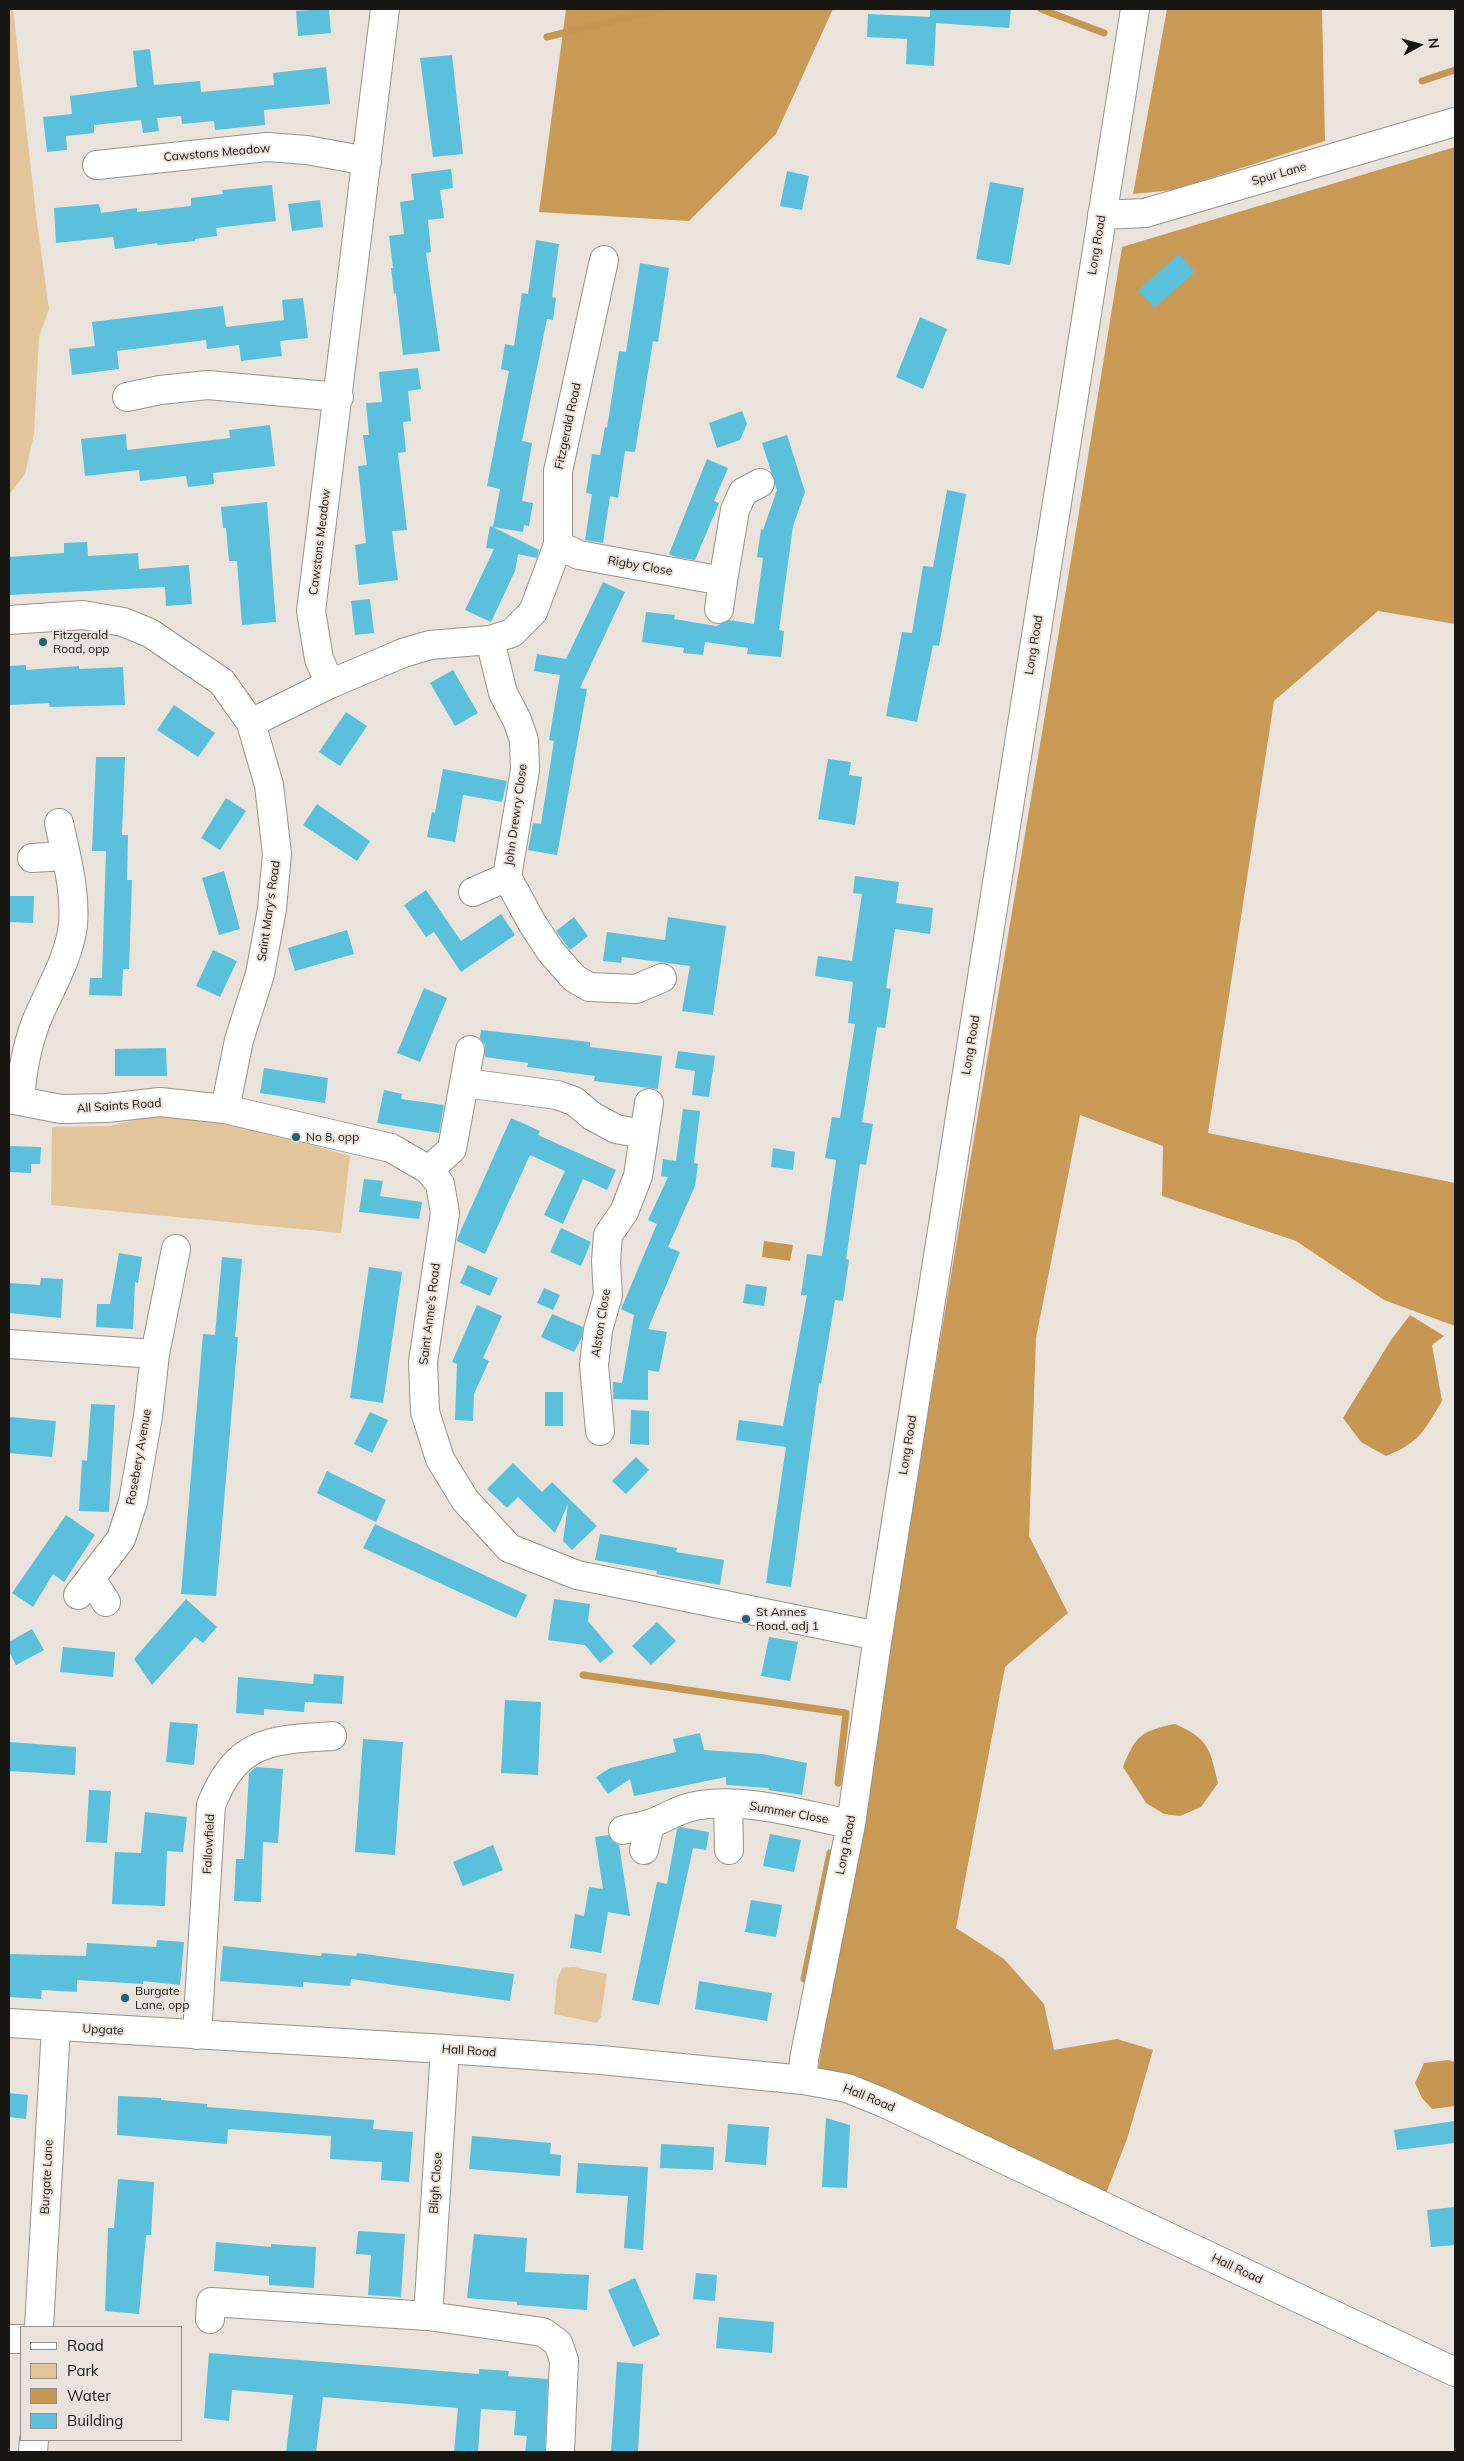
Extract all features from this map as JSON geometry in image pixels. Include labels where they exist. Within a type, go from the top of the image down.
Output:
[{"type":"street","name":"Cawstons Meadow","points":[[330,684],[319,659],[311,611],[339,397],[385,9]]},
{"type":"street","name":"Long Road","points":[[803,2080],[804,2060],[851,1824],[878,1636],[1134,9]]},
{"type":"street","name":"Spur Lane","points":[[1102,215],[1145,213],[1455,122]]},
{"type":"street","name":"Cawstons Meadow","points":[[97,165],[267,147],[308,150],[367,161]]},
{"type":"street","name":"Fitzgerald Road","points":[[251,723],[330,684],[403,653],[430,645],[490,640],[512,633],[533,612],[558,545],[558,471],[604,260]]},
{"type":"street","points":[[127,397],[160,390],[208,385],[339,397]]},
{"type":"street","points":[[719,609],[735,510],[743,492],[760,483]]},
{"type":"street","name":"Rigby Close","points":[[558,545],[579,555],[723,581]]},
{"type":"street","name":"Saint Mary's Road","points":[[9,620],[83,615],[123,622],[150,633],[222,682],[251,723],[269,785],[277,854],[272,908],[260,974],[239,1040],[225,1109]]},
{"type":"street","name":"John Drewry Close","points":[[490,640],[503,694],[517,720],[524,740],[525,770],[507,877],[551,952],[574,978],[589,987],[636,989],[662,978]]},
{"type":"street","points":[[15,1100],[23,1059],[36,1022],[62,962],[73,925],[72,888],[59,823]]},
{"type":"street","points":[[32,858],[66,856]]},
{"type":"street","name":"John Drewry Close","points":[[473,892],[507,877]]},
{"type":"street","points":[[429,1170],[452,1149],[466,1083],[470,1050]]},
{"type":"street","points":[[466,1083],[556,1095],[574,1101],[592,1116],[616,1129],[643,1134]]},
{"type":"street","name":"All Saints Road","points":[[15,1100],[61,1109],[107,1108],[160,1102],[225,1109],[392,1148],[429,1170]]},
{"type":"street","name":"Alston Close","points":[[600,1431],[594,1365],[598,1330],[608,1295],[606,1261],[608,1235],[624,1212],[638,1176],[649,1103]]},
{"type":"street","name":"Saint Anne's Road","points":[[429,1170],[440,1184],[445,1213],[423,1362],[425,1412],[440,1459],[465,1500],[509,1548],[576,1575],[878,1636]]},
{"type":"street","name":"Rosebery Avenue","points":[[106,1602],[84,1587],[121,1539],[133,1502],[148,1416],[155,1354],[176,1249]]},
{"type":"street","points":[[9,1344],[155,1354]]},
{"type":"street","name":"Fallowfield","points":[[197,2035],[211,1804],[218,1786],[230,1768],[248,1752],[279,1739],[332,1736]]},
{"type":"street","points":[[728,1804],[729,1850]]},
{"type":"street","name":"Summer Close","points":[[623,1830],[650,1824],[693,1806],[728,1804],[780,1810],[851,1824]]},
{"type":"street","points":[[644,1850],[650,1824]]},
{"type":"street","name":"Upgate","points":[[9,2023],[197,2035]]},
{"type":"street","name":"Burgate Lane","points":[[39,2326],[56,2027]]},
{"type":"street","name":"Hall Road","points":[[197,2035],[445,2049],[803,2080],[847,2088],[884,2103],[1455,2372]]},
{"type":"street","name":"Bligh Close","points":[[428,2316],[445,2049]]},
{"type":"street","points":[[211,2301],[428,2316],[543,2332],[558,2342],[564,2360],[560,2452]]},
{"type":"green space","points":[[9,9],[13,9],[36,215],[49,309],[39,337],[34,434],[25,474],[9,495]]},
{"type":"green space","points":[[145,1117],[197,1120],[223,1124],[300,1141],[350,1156],[341,1233],[51,1205],[52,1127],[110,1126]]},
{"type":"green space","points":[[574,1967],[607,1974],[601,2016],[597,2023],[554,2014],[557,1981],[562,1968]]},
{"type":"shaded area","points":[[566,9],[833,9],[776,134],[689,221],[539,212]]},
{"type":"shaded area","points":[[1167,9],[1322,9],[1325,141],[1173,190],[1133,194]]},
{"type":"shaded area","points":[[1455,147],[1455,624],[1378,611],[1274,701],[1208,1133],[1455,1183],[1455,1326],[1384,1300],[1296,1241],[1162,1196],[1163,1146],[1080,1115],[1036,1338],[1029,1536],[1068,1613],[1005,1667],[956,1928],[1004,1959],[1044,2004],[1054,2050],[1117,2039],[1153,2050],[1127,2139],[1105,2196],[818,2069],[1122,247]]},
{"type":"water","points":[[764,1241],[793,1245],[790,1261],[762,1257]]},
{"type":"water","points":[[1410,1315],[1444,1336],[1432,1345],[1442,1401],[1420,1435],[1406,1446],[1386,1456],[1361,1442],[1343,1418],[1391,1340]]},
{"type":"water","points":[[1175,1724],[1195,1735],[1206,1746],[1213,1762],[1218,1783],[1201,1807],[1180,1816],[1164,1814],[1146,1803],[1123,1767],[1136,1741],[1141,1736],[1154,1729]]},
{"type":"water","points":[[1448,2060],[1455,2062],[1455,2106],[1432,2109],[1422,2098],[1415,2083],[1424,2063]]},
{"type":"building","points":[[329,9],[331,33],[298,36],[296,11]]},
{"type":"building","points":[[930,9],[1011,9],[1009,28],[936,23],[934,66],[906,64],[907,39],[867,37],[868,14],[930,17]]},
{"type":"building","points":[[150,49],[154,85],[200,81],[201,92],[274,85],[273,73],[326,67],[330,104],[264,110],[265,125],[215,130],[214,121],[182,124],[181,116],[157,118],[159,131],[143,133],[141,120],[94,125],[94,133],[66,136],[67,150],[47,152],[43,117],[72,114],[70,96],[137,87],[133,51]]},
{"type":"building","points":[[452,55],[463,154],[433,157],[420,58]]},
{"type":"building","points":[[451,169],[453,188],[440,190],[444,218],[428,220],[431,252],[426,253],[440,351],[403,355],[396,293],[394,294],[389,236],[404,234],[400,202],[414,200],[411,174]]},
{"type":"building","points":[[787,171],[809,176],[802,210],[780,206]]},
{"type":"building","points":[[990,182],[1024,188],[1010,265],[976,259]]},
{"type":"building","points":[[272,185],[276,221],[216,228],[217,236],[195,239],[195,241],[158,245],[157,243],[115,249],[113,237],[56,243],[54,208],[99,204],[101,213],[137,208],[137,212],[191,206],[191,198],[223,194],[222,190]]},
{"type":"building","points":[[320,200],[323,227],[292,231],[288,204]]},
{"type":"building","points":[[536,240],[559,244],[552,297],[556,298],[553,320],[547,319],[522,441],[532,443],[522,501],[533,503],[529,526],[524,525],[523,532],[493,527],[500,489],[487,486],[509,371],[501,369],[505,344],[514,346],[522,293],[528,294]]},
{"type":"building","points":[[1179,254],[1195,272],[1154,308],[1138,290]]},
{"type":"building","points":[[640,263],[669,268],[658,342],[653,341],[635,452],[625,451],[618,498],[610,496],[603,543],[585,540],[592,494],[586,493],[592,454],[600,455],[605,427],[607,428],[619,351],[626,352]]},
{"type":"building","points":[[303,298],[308,338],[280,341],[282,356],[241,361],[239,345],[207,349],[206,340],[117,351],[119,369],[72,375],[69,349],[95,346],[92,322],[223,306],[226,327],[284,320],[282,300]]},
{"type":"building","points":[[920,317],[947,329],[923,389],[896,377]]},
{"type":"building","points":[[418,368],[421,389],[408,391],[411,421],[403,422],[406,452],[398,453],[407,530],[392,531],[398,580],[359,585],[355,545],[366,543],[358,466],[367,465],[363,435],[369,435],[366,403],[382,402],[379,372]]},
{"type":"building","points":[[742,411],[747,424],[740,440],[717,448],[709,423]]},
{"type":"building","points":[[270,425],[275,466],[213,473],[214,484],[188,487],[186,476],[140,481],[139,470],[85,476],[81,439],[126,434],[127,450],[230,438],[229,430]]},
{"type":"building","points":[[787,435],[805,492],[793,526],[779,630],[784,631],[781,657],[747,654],[748,648],[705,642],[703,655],[683,653],[684,648],[642,642],[646,612],[675,615],[674,619],[716,626],[729,620],[754,624],[763,558],[757,557],[761,529],[763,530],[777,490],[762,443]]},
{"type":"building","points":[[707,459],[728,468],[714,501],[719,503],[695,560],[676,557],[669,554]]},
{"type":"building","points":[[947,490],[966,494],[939,646],[933,645],[917,722],[886,716],[902,632],[912,633],[923,566],[933,567]]},
{"type":"building","points":[[267,502],[276,622],[242,625],[237,561],[229,561],[226,528],[223,528],[221,507]]},
{"type":"building","points":[[490,526],[539,550],[537,558],[518,554],[515,571],[491,622],[465,610],[494,549],[486,548]]},
{"type":"building","points":[[87,542],[88,556],[138,553],[139,569],[189,565],[192,604],[166,606],[165,587],[9,595],[9,557],[64,553],[64,543]]},
{"type":"building","points":[[603,582],[625,592],[580,688],[587,689],[557,855],[528,850],[533,823],[541,824],[554,741],[549,740],[560,675],[534,671],[537,654],[566,659]]},
{"type":"building","points":[[370,599],[374,633],[355,635],[351,601]]},
{"type":"building","points":[[26,665],[26,670],[79,666],[79,669],[123,667],[125,705],[50,707],[49,703],[9,705],[9,666]]},
{"type":"building","points":[[453,670],[478,713],[455,726],[430,683]]},
{"type":"building","points":[[174,705],[215,733],[198,757],[157,730]]},
{"type":"building","points":[[346,712],[367,726],[340,766],[319,752]]},
{"type":"building","points":[[96,757],[125,757],[122,835],[128,835],[127,880],[132,880],[129,969],[123,969],[122,996],[89,995],[90,978],[102,978],[106,851],[92,851]]},
{"type":"building","points":[[828,759],[851,762],[849,775],[862,777],[855,825],[818,819]]},
{"type":"building","points":[[443,769],[507,781],[502,802],[463,795],[455,842],[427,837],[432,812],[435,813]]},
{"type":"building","points":[[226,798],[246,811],[220,850],[201,838]]},
{"type":"building","points":[[317,804],[370,841],[357,861],[303,825]]},
{"type":"building","points":[[224,871],[240,929],[219,935],[202,878]]},
{"type":"building","points":[[855,876],[899,882],[896,903],[933,908],[930,934],[895,929],[886,988],[891,989],[885,1028],[877,1027],[862,1122],[873,1124],[866,1165],[860,1164],[846,1259],[849,1260],[843,1301],[835,1300],[821,1384],[819,1383],[791,1587],[766,1583],[786,1447],[736,1440],[739,1420],[783,1426],[807,1295],[801,1295],[807,1254],[822,1256],[836,1160],[825,1158],[832,1117],[840,1118],[855,1024],[848,1023],[853,982],[815,976],[818,956],[852,961],[862,894],[853,893]]},
{"type":"building","points":[[426,890],[461,941],[501,914],[515,935],[461,972],[434,932],[426,937],[404,905]]},
{"type":"building","points":[[9,896],[34,896],[33,923],[9,922]]},
{"type":"building","points":[[574,917],[588,936],[570,950],[556,931]]},
{"type":"building","points":[[668,917],[726,926],[713,1015],[682,1011],[690,966],[622,957],[621,963],[603,961],[607,932],[665,940]]},
{"type":"building","points":[[347,930],[354,954],[295,971],[288,948]]},
{"type":"building","points":[[213,950],[237,961],[220,997],[196,986]]},
{"type":"building","points":[[424,988],[447,998],[420,1062],[397,1053]]},
{"type":"building","points":[[481,1030],[590,1042],[590,1047],[662,1056],[658,1089],[594,1081],[595,1076],[527,1067],[528,1063],[485,1057],[485,1045],[480,1038]]},
{"type":"building","points":[[166,1048],[167,1076],[115,1076],[115,1049]]},
{"type":"building","points":[[678,1051],[715,1056],[709,1097],[692,1095],[695,1071],[675,1068]]},
{"type":"building","points":[[264,1068],[328,1078],[325,1103],[260,1093]]},
{"type":"building","points":[[384,1090],[402,1094],[401,1099],[444,1105],[439,1133],[377,1123]]},
{"type":"building","points":[[683,1109],[700,1111],[694,1163],[698,1164],[695,1186],[668,1247],[680,1252],[648,1329],[667,1332],[659,1372],[648,1370],[648,1400],[613,1399],[613,1382],[622,1383],[634,1315],[621,1309],[657,1224],[648,1220],[668,1177],[661,1176],[663,1159],[676,1161]]},
{"type":"building","points":[[511,1118],[540,1131],[538,1135],[616,1170],[607,1190],[583,1179],[563,1224],[544,1215],[565,1171],[530,1155],[485,1254],[457,1241],[457,1239]]},
{"type":"building","points":[[9,1146],[41,1147],[40,1164],[31,1164],[31,1173],[9,1172]]},
{"type":"building","points":[[773,1148],[795,1152],[793,1170],[771,1167]]},
{"type":"building","points":[[364,1179],[383,1181],[380,1196],[422,1202],[419,1219],[359,1212]]},
{"type":"building","points":[[561,1228],[591,1242],[581,1266],[550,1252]]},
{"type":"building","points":[[119,1253],[142,1257],[138,1283],[135,1282],[133,1329],[96,1327],[97,1304],[110,1304]]},
{"type":"building","points":[[222,1257],[242,1259],[235,1337],[238,1337],[216,1596],[181,1594],[203,1334],[215,1335]]},
{"type":"building","points":[[468,1265],[498,1278],[490,1296],[460,1283]]},
{"type":"building","points":[[369,1267],[402,1272],[383,1403],[350,1398]]},
{"type":"building","points":[[41,1278],[63,1279],[61,1318],[9,1313],[9,1283],[40,1285]]},
{"type":"building","points":[[746,1284],[767,1287],[764,1306],[743,1303]]},
{"type":"building","points":[[544,1288],[560,1295],[553,1310],[537,1303]]},
{"type":"building","points":[[477,1305],[502,1316],[483,1358],[489,1361],[474,1394],[473,1421],[455,1420],[457,1364],[452,1362]]},
{"type":"building","points":[[552,1314],[583,1327],[582,1337],[574,1352],[541,1337]]},
{"type":"building","points":[[545,1392],[563,1392],[563,1426],[545,1426]]},
{"type":"building","points":[[91,1404],[115,1405],[109,1512],[79,1511],[82,1460],[87,1461]]},
{"type":"building","points":[[631,1410],[649,1411],[649,1445],[630,1444]]},
{"type":"building","points":[[370,1412],[388,1420],[372,1453],[354,1444]]},
{"type":"building","points":[[9,1417],[56,1421],[52,1457],[9,1453]]},
{"type":"building","points":[[636,1457],[649,1470],[626,1494],[612,1481]]},
{"type":"building","points":[[513,1463],[542,1492],[552,1482],[597,1526],[572,1550],[563,1541],[568,1504],[555,1533],[518,1497],[507,1508],[487,1489]]},
{"type":"building","points":[[327,1471],[386,1500],[376,1522],[317,1493]]},
{"type":"building","points":[[66,1515],[95,1535],[64,1582],[53,1574],[33,1607],[12,1593]]},
{"type":"building","points":[[375,1524],[527,1595],[516,1618],[363,1548]]},
{"type":"building","points":[[600,1534],[677,1548],[676,1552],[724,1560],[720,1585],[656,1574],[657,1571],[595,1560]]},
{"type":"building","points":[[186,1599],[217,1627],[203,1643],[195,1637],[152,1685],[134,1659]]},
{"type":"building","points":[[554,1599],[590,1604],[588,1621],[614,1652],[600,1663],[585,1645],[548,1640]]},
{"type":"building","points":[[657,1622],[676,1641],[651,1665],[632,1646]]},
{"type":"building","points":[[32,1629],[44,1650],[16,1665],[9,1652],[9,1642]]},
{"type":"building","points":[[769,1637],[798,1642],[790,1681],[761,1676]]},
{"type":"building","points":[[63,1647],[115,1652],[113,1677],[60,1672]]},
{"type":"building","points":[[314,1674],[344,1676],[342,1704],[305,1702],[304,1712],[264,1709],[264,1715],[236,1713],[238,1677],[313,1684]]},
{"type":"building","points":[[505,1700],[541,1702],[538,1775],[501,1773]]},
{"type":"building","points":[[170,1722],[198,1724],[194,1765],[166,1762]]},
{"type":"building","points":[[700,1733],[704,1750],[762,1754],[807,1763],[802,1795],[768,1790],[769,1788],[726,1785],[726,1777],[634,1796],[630,1779],[608,1794],[596,1777],[610,1768],[676,1752],[673,1739]]},
{"type":"building","points":[[363,1739],[403,1742],[395,1855],[355,1852]]},
{"type":"building","points":[[9,1742],[76,1747],[75,1775],[9,1771]]},
{"type":"building","points":[[256,1767],[283,1769],[278,1843],[263,1842],[261,1902],[234,1901],[236,1859],[244,1859],[249,1773]]},
{"type":"building","points":[[89,1790],[111,1791],[107,1843],[86,1842]]},
{"type":"building","points":[[145,1812],[187,1817],[183,1852],[167,1851],[165,1906],[112,1904],[115,1852],[141,1853]]},
{"type":"building","points":[[680,1827],[709,1832],[706,1850],[693,1848],[659,2005],[632,2000],[657,1882],[667,1884],[677,1829]]},
{"type":"building","points":[[770,1834],[801,1840],[794,1872],[763,1866]]},
{"type":"building","points":[[609,1835],[612,1841],[619,1845],[630,1916],[608,1912],[601,1953],[570,1948],[575,1914],[584,1916],[589,1887],[603,1889],[595,1837]]},
{"type":"building","points":[[493,1845],[503,1870],[463,1886],[453,1862]]},
{"type":"building","points":[[751,1900],[782,1905],[776,1937],[745,1932]]},
{"type":"building","points":[[157,1940],[184,1942],[180,1985],[143,1981],[143,1984],[77,1980],[77,1992],[42,1990],[41,1999],[9,1997],[9,1954],[86,1956],[87,1943],[156,1947]]},
{"type":"building","points":[[223,1946],[321,1956],[322,1953],[356,1956],[357,1953],[514,1974],[510,2001],[351,1979],[350,1986],[303,1982],[303,1987],[220,1981]]},
{"type":"building","points":[[699,1981],[772,1993],[767,2021],[695,2009]]},
{"type":"building","points":[[9,2093],[28,2095],[26,2119],[9,2117]]},
{"type":"building","points":[[118,2096],[161,2098],[161,2100],[207,2104],[207,2107],[374,2120],[373,2129],[413,2132],[409,2182],[381,2180],[382,2162],[330,2159],[331,2136],[228,2129],[227,2144],[117,2135]]},
{"type":"building","points":[[826,2118],[850,2125],[847,2188],[822,2187]]},
{"type":"building","points":[[1455,2121],[1455,2143],[1397,2150],[1394,2130]]},
{"type":"building","points":[[728,2124],[769,2127],[766,2165],[725,2162]]},
{"type":"building","points":[[472,2136],[551,2143],[550,2154],[561,2155],[560,2176],[469,2169]]},
{"type":"building","points":[[661,2144],[714,2147],[713,2170],[660,2168]]},
{"type":"building","points":[[578,2163],[648,2167],[643,2250],[624,2248],[628,2196],[576,2193]]},
{"type":"building","points":[[118,2179],[154,2182],[151,2235],[146,2235],[139,2314],[105,2311],[108,2228],[114,2228]]},
{"type":"building","points":[[1455,2207],[1455,2245],[1431,2247],[1427,2210]]},
{"type":"building","points":[[358,2231],[405,2234],[401,2297],[368,2295],[371,2255],[356,2254]]},
{"type":"building","points":[[474,2234],[527,2238],[525,2272],[589,2275],[587,2310],[517,2305],[517,2302],[467,2298]]},
{"type":"building","points":[[216,2242],[271,2247],[271,2244],[316,2247],[314,2288],[269,2285],[269,2276],[214,2271]]},
{"type":"building","points":[[696,2273],[717,2275],[715,2301],[693,2299]]},
{"type":"building","points":[[635,2278],[660,2335],[633,2347],[608,2290]]},
{"type":"building","points":[[719,2317],[774,2322],[772,2353],[716,2348]]},
{"type":"building","points":[[209,2353],[479,2374],[479,2369],[509,2371],[508,2376],[548,2379],[545,2452],[525,2452],[527,2436],[514,2435],[516,2411],[481,2409],[478,2452],[454,2452],[458,2408],[323,2397],[316,2452],[286,2452],[293,2395],[232,2390],[229,2421],[204,2418]]},
{"type":"building","points":[[617,2362],[643,2364],[638,2452],[611,2452]]},
{"type":"waterway","points":[[547,37],[661,9]]},
{"type":"waterway","points":[[1041,9],[1104,33]]},
{"type":"waterway","points":[[1422,81],[1455,70]]},
{"type":"waterway","points":[[583,1675],[846,1713],[838,1783]]},
{"type":"waterway","points":[[804,1979],[830,1853]]},
{"type":"place","name":"Fitzgerald Road, opp","points":[[43,642]]},
{"type":"place","name":"No 8, opp","points":[[296,1137]]},
{"type":"place","name":"St Annes Road, adj 1","points":[[746,1619]]},
{"type":"place","name":"Burgate Lane, opp","points":[[125,1998]]}]
